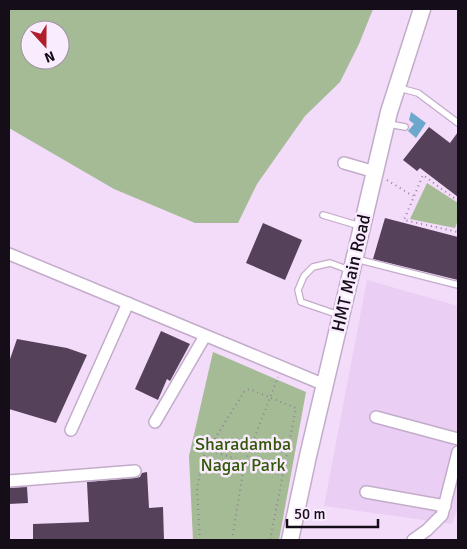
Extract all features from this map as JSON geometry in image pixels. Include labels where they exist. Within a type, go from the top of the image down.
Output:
[{"type":"street","name":"HMT Main Road","points":[[290,540],[324,385],[387,123],[422,9]]},
{"type":"street","points":[[344,163],[375,172]]},
{"type":"street","points":[[9,254],[324,385]]},
{"type":"street","points":[[71,430],[128,304]]},
{"type":"street","points":[[155,422],[205,336]]},
{"type":"street","points":[[376,417],[458,439]]},
{"type":"street","points":[[413,540],[427,530],[442,515],[458,452]]},
{"type":"street","points":[[9,481],[136,471]]},
{"type":"street","points":[[366,492],[445,506]]},
{"type":"lane","points":[[397,88],[418,93],[458,123]]},
{"type":"lane","points":[[387,123],[405,127]]},
{"type":"lane","points":[[323,215],[362,227]]},
{"type":"lane","points":[[341,316],[301,302],[298,290],[304,276],[313,267],[330,263],[353,265],[458,285]]},
{"type":"path","points":[[375,172],[413,197]]},
{"type":"path","points":[[458,200],[423,175],[404,220],[458,232]]},
{"type":"path","points":[[232,540],[245,462],[282,368]]},
{"type":"path","points":[[200,540],[198,488],[204,456],[244,392],[249,389],[296,408],[270,540]]},
{"type":"path","points":[[207,449],[282,475]]},
{"type":"shaded area","points":[[367,280],[458,306],[458,506],[452,524],[324,506]]},
{"type":"green space","points":[[9,9],[373,9],[359,44],[340,82],[305,116],[257,184],[238,223],[195,223],[114,189],[9,128]]},
{"type":"green space","points":[[427,183],[458,203],[458,220],[455,228],[410,219]]},
{"type":"green space","name":"Sharadamba Nagar Park","points":[[213,352],[306,392],[279,540],[193,540],[189,456]]},
{"type":"water","points":[[411,112],[426,123],[416,138],[408,131],[414,124],[409,120]]},
{"type":"building","points":[[429,127],[450,143],[458,132],[458,197],[420,168],[417,171],[403,160]]},
{"type":"building","points":[[385,218],[458,237],[458,280],[373,259]]},
{"type":"building","points":[[263,223],[302,240],[285,280],[246,263]]},
{"type":"building","points":[[161,331],[190,344],[170,381],[167,379],[158,400],[135,389]]},
{"type":"building","points":[[17,339],[67,348],[87,355],[56,423],[9,409],[9,362]]},
{"type":"building","points":[[147,472],[149,508],[163,507],[164,540],[33,540],[33,524],[89,522],[87,482],[136,478],[140,477],[142,473]]},
{"type":"building","points":[[27,487],[28,503],[9,504],[9,488]]}]
